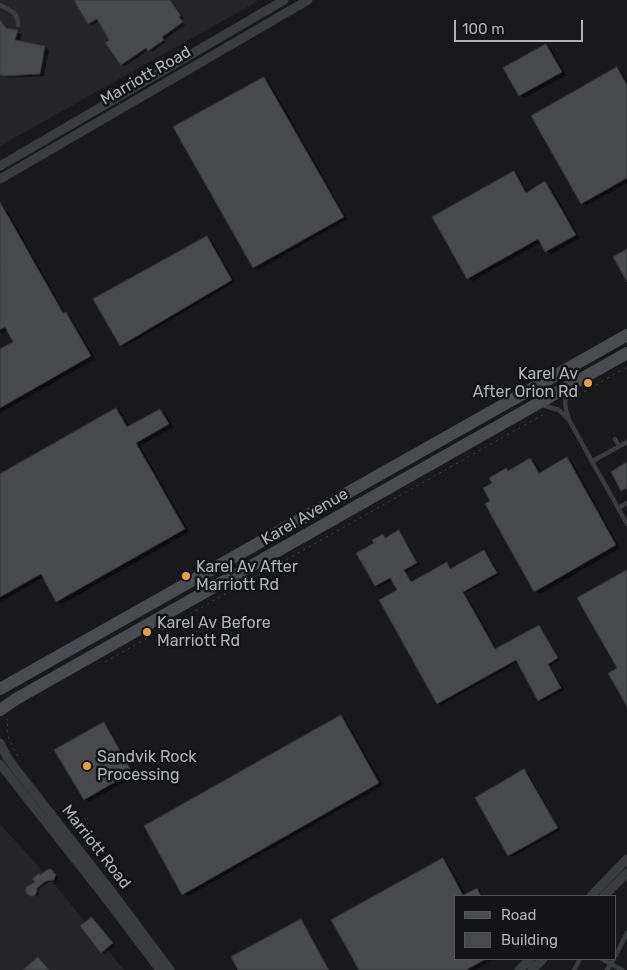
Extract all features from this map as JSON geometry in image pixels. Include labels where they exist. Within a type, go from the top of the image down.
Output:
[{"type":"main road","name":"Karel Avenue","points":[[0,689],[627,335]]},
{"type":"main road","name":"Karel Avenue","points":[[3,715],[16,699],[627,353]]},
{"type":"street","name":"Marriott Road","points":[[0,166],[284,0]]},
{"type":"street","name":"Marriott Road","points":[[0,179],[308,0]]},
{"type":"street","name":"Marriott Road","points":[[0,743],[15,768],[170,970]]},
{"type":"street","name":"Marriott Road","points":[[0,764],[93,881],[160,970]]},
{"type":"street","points":[[592,895],[627,859]]},
{"type":"street","points":[[605,895],[627,873]]},
{"type":"street","points":[[519,970],[529,960]]},
{"type":"street","points":[[532,970],[542,960]]},
{"type":"lane","points":[[0,5],[16,14],[18,25]]},
{"type":"lane","points":[[572,384],[564,398],[569,420],[627,524]]},
{"type":"lane","points":[[535,404],[555,408],[569,420]]},
{"type":"lane","points":[[615,439],[619,446]]},
{"type":"lane","points":[[593,461],[627,442]]},
{"type":"lane","points":[[618,508],[627,503]]},
{"type":"lane","points":[[617,952],[627,933]]},
{"type":"lane","points":[[607,970],[612,961],[622,970]]},
{"type":"path","points":[[564,403],[627,367]]},
{"type":"path","points":[[100,665],[555,408]]},
{"type":"path","points":[[3,715],[9,721],[7,725],[8,736],[20,760]]},
{"type":"shaded area","points":[[0,0],[260,0],[0,146]]},
{"type":"shaded area","points":[[0,824],[52,881],[124,970],[0,970]]},
{"type":"building","points":[[74,0],[170,0],[183,22],[162,37],[164,40],[148,51],[146,48],[121,65],[105,43],[109,40],[97,19],[88,24]]},
{"type":"building","points":[[0,20],[6,28],[18,30],[15,40],[45,46],[40,74],[0,75]]},
{"type":"building","points":[[546,44],[562,72],[519,96],[503,68]]},
{"type":"building","points":[[617,67],[627,85],[627,178],[581,204],[531,116]]},
{"type":"building","points":[[264,77],[344,217],[253,268],[173,127]]},
{"type":"building","points":[[514,171],[526,193],[545,181],[576,235],[545,252],[538,239],[467,279],[432,217]]},
{"type":"building","points":[[0,202],[63,313],[66,312],[91,356],[0,408],[0,349],[13,342],[5,327],[0,330]]},
{"type":"building","points":[[207,236],[232,280],[120,346],[93,299]]},
{"type":"building","points":[[627,249],[627,282],[613,257]]},
{"type":"building","points":[[116,408],[127,427],[160,409],[169,424],[136,443],[185,529],[56,602],[41,574],[0,597],[0,474]]},
{"type":"building","points":[[567,457],[616,545],[534,592],[485,504],[490,501],[483,488],[492,483],[489,478],[506,468],[508,471],[530,458],[539,473]]},
{"type":"building","points":[[627,462],[627,488],[621,491],[611,472]]},
{"type":"building","points":[[399,530],[417,563],[404,570],[411,582],[447,562],[450,569],[484,550],[497,573],[463,592],[495,649],[539,625],[558,658],[548,664],[561,688],[538,701],[516,660],[437,704],[379,600],[397,590],[390,578],[375,586],[356,553],[374,543],[372,540],[383,534],[385,538]]},
{"type":"building","points":[[627,570],[627,707],[608,673],[617,668],[577,598]]},
{"type":"building","points":[[341,715],[379,783],[182,895],[144,826]]},
{"type":"building","points":[[104,722],[132,772],[84,800],[54,750]]},
{"type":"building","points":[[524,769],[558,828],[508,856],[475,798]]},
{"type":"building","points":[[443,858],[463,895],[454,895],[454,960],[484,960],[466,970],[359,970],[331,920]]},
{"type":"building","points":[[51,869],[56,875],[54,880],[46,881],[37,888],[34,896],[27,894],[25,891],[26,887],[35,882],[32,879],[39,873],[40,875]]},
{"type":"building","points":[[477,888],[480,895],[463,895]]},
{"type":"building","points":[[92,917],[113,943],[101,953],[80,926]]},
{"type":"building","points":[[301,919],[329,970],[238,970],[231,957]]},
{"type":"building","points":[[38,957],[49,970],[23,970]]},
{"type":"place","name":"Karel Av After Orion Rd","points":[[588,383]]},
{"type":"place","name":"Karel Av After Marriott Rd","points":[[186,576]]},
{"type":"place","name":"Karel Av Before Marriott Rd","points":[[147,632]]},
{"type":"place","name":"Sandvik Rock Processing","points":[[87,766]]}]
